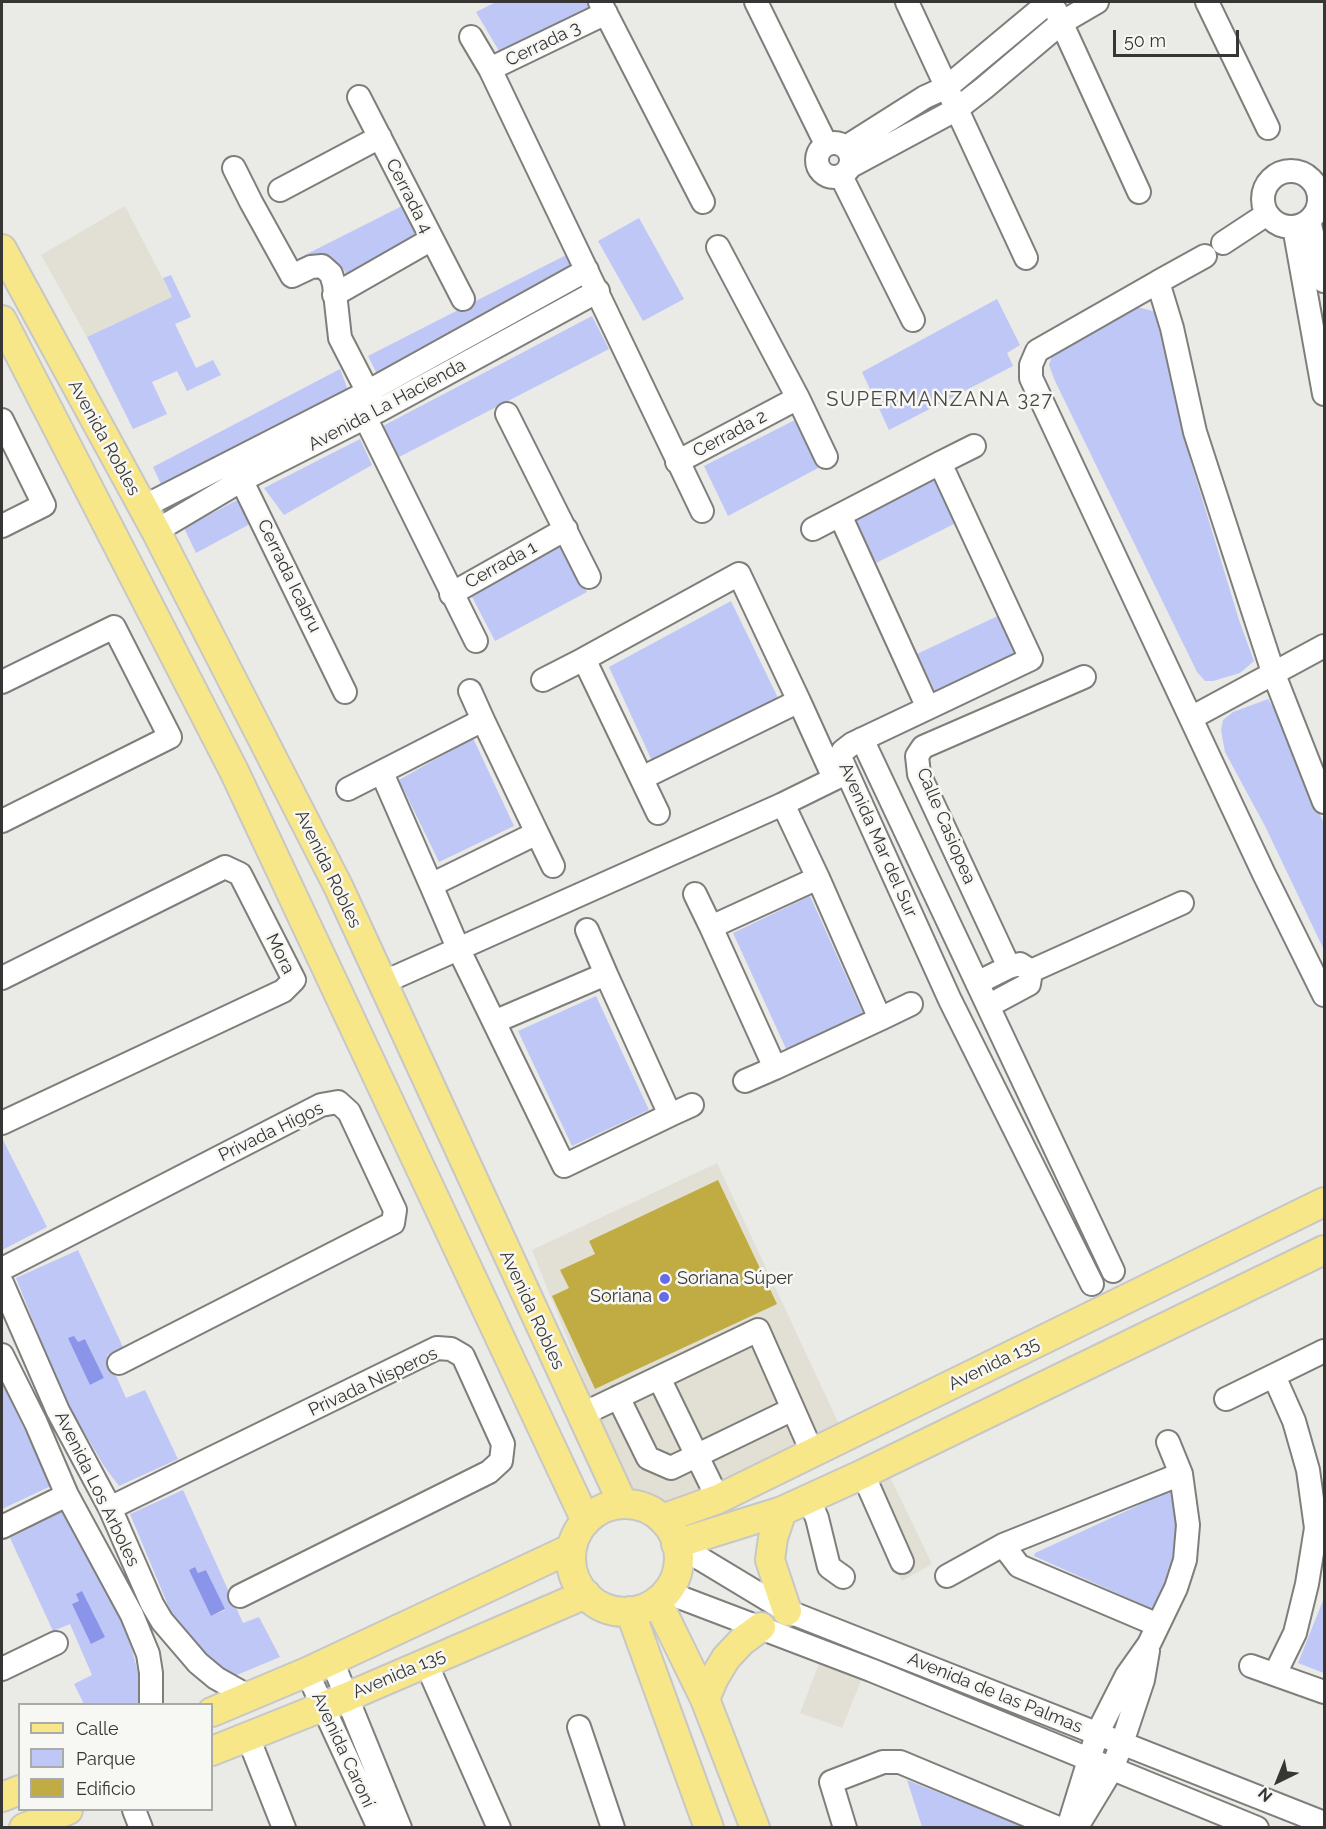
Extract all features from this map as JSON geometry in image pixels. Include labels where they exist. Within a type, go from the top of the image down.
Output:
[{"type":"main road","name":"Avenida Robles","points":[[2,249],[149,519],[339,888],[623,1504]]},
{"type":"main road","name":"Avenida Robles","points":[[2,320],[234,771],[586,1521]]},
{"type":"main road","name":"Avenida 135","points":[[662,1519],[718,1498],[1068,1328],[1109,1290],[1154,1286],[1324,1202]]},
{"type":"main road","points":[[676,1544],[782,1511],[863,1474],[1324,1250]]},
{"type":"main road","points":[[1109,1290],[1135,1343]]},
{"type":"main road","points":[[802,1457],[808,1498]]},
{"type":"main road","points":[[623,1504],[644,1508],[662,1519],[671,1531],[676,1544],[678,1566],[674,1580],[661,1597],[647,1607],[630,1611],[603,1607],[586,1594],[573,1573],[571,1561],[572,1548],[577,1534],[586,1521],[603,1509],[623,1504]]},
{"type":"main road","points":[[782,1511],[773,1538],[770,1560],[796,1615]]},
{"type":"main road","points":[[213,1712],[307,1672],[572,1548]]},
{"type":"main road","points":[[511,1577],[520,1580],[529,1593],[526,1620]]},
{"type":"main road","name":"Avenida 135","points":[[213,1751],[335,1702],[586,1594]]},
{"type":"main road","points":[[661,1597],[705,1699],[755,1827]]},
{"type":"main road","points":[[630,1611],[709,1827]]},
{"type":"main road","points":[[705,1699],[726,1658],[742,1641],[761,1627]]},
{"type":"main road","points":[[2,1797],[18,1791]]},
{"type":"main road","points":[[24,1827],[63,1811]]},
{"type":"street","points":[[756,2],[841,158],[913,320]]},
{"type":"street","points":[[907,2],[1026,258]]},
{"type":"street","points":[[841,158],[925,97],[947,87],[1050,2],[1139,192]]},
{"type":"street","points":[[841,158],[957,109],[1061,23],[1097,2]]},
{"type":"street","points":[[1207,2],[1268,128]]},
{"type":"street","name":"Cerrada 3","points":[[587,270],[490,69],[603,8],[703,202]]},
{"type":"street","points":[[471,37],[490,69]]},
{"type":"street","points":[[359,97],[380,137]]},
{"type":"street","name":"Cerrada 4","points":[[280,190],[380,137],[432,239],[334,295]]},
{"type":"street","points":[[234,168],[292,276],[310,267],[322,266],[331,274],[340,338],[367,404],[587,270],[598,291]]},
{"type":"street","points":[[1288,171],[1306,176],[1322,192],[1317,208],[1301,224],[1279,225],[1267,214],[1263,206],[1265,187],[1279,174],[1288,171]]},
{"type":"street","points":[[1267,214],[1214,249],[1037,351],[1031,365],[1031,378],[1264,874],[1324,995]]},
{"type":"street","points":[[1301,224],[1324,281]]},
{"type":"street","points":[[1301,224],[1324,394]]},
{"type":"street","points":[[432,239],[463,299]]},
{"type":"street","points":[[718,247],[798,398],[826,457]]},
{"type":"street","points":[[1158,282],[1172,328],[1195,432],[1273,672],[1324,802]]},
{"type":"street","name":"Cerrada 2","points":[[598,291],[677,462],[798,398]]},
{"type":"street","name":"Avenida La Hacienda","points":[[149,519],[237,470],[598,291]]},
{"type":"street","name":"Cerrada 1","points":[[367,404],[451,594],[566,529]]},
{"type":"street","points":[[507,414],[589,576]]},
{"type":"street","points":[[2,420],[44,505],[2,526]]},
{"type":"street","points":[[813,529],[974,446]]},
{"type":"street","points":[[677,462],[702,512]]},
{"type":"street","points":[[862,739],[1031,659],[940,463]]},
{"type":"street","name":"Cerrada Icabru","points":[[237,470],[345,692]]},
{"type":"street","points":[[840,515],[928,708]]},
{"type":"street","points":[[382,982],[783,804],[840,776],[799,701],[735,565],[584,659],[543,680]]},
{"type":"street","points":[[451,594],[476,641]]},
{"type":"street","points":[[2,682],[114,627],[170,737],[2,821]]},
{"type":"street","points":[[1191,718],[1324,646]]},
{"type":"street","points":[[584,659],[658,813]]},
{"type":"street","name":"Calle Casiopea","points":[[1020,969],[919,774],[917,756],[923,747],[1084,677]]},
{"type":"street","points":[[470,692],[553,866]]},
{"type":"street","points":[[642,778],[799,701]]},
{"type":"street","points":[[348,789],[483,720]]},
{"type":"street","name":"Avenida Mar del Sur","points":[[862,739],[991,1012],[1109,1290],[965,1030],[840,776],[840,757],[843,751],[862,739]]},
{"type":"street","points":[[382,773],[458,948],[564,1166],[692,1105]]},
{"type":"street","points":[[783,804],[880,1018]]},
{"type":"street","points":[[431,885],[537,833]]},
{"type":"street","name":"Mora","points":[[2,978],[225,867],[240,874],[294,980],[283,992],[2,1123]]},
{"type":"street","points":[[711,927],[818,878]]},
{"type":"street","points":[[695,894],[775,1068]]},
{"type":"street","points":[[977,983],[1020,969],[1182,903]]},
{"type":"street","points":[[587,930],[670,1116]]},
{"type":"street","points":[[965,1030],[1029,984],[1020,969]]},
{"type":"street","points":[[495,1022],[606,974]]},
{"type":"street","points":[[745,1082],[911,1004]]},
{"type":"street","name":"Privada Higos","points":[[2,1269],[321,1105],[338,1102],[349,1112],[395,1210],[393,1224],[119,1363]]},
{"type":"street","name":"Avenida Los Arboles","points":[[2,1283],[58,1411],[110,1508],[152,1604],[162,1621],[198,1663],[216,1678],[248,1696]]},
{"type":"street","points":[[580,1415],[758,1330],[793,1409],[802,1457]]},
{"type":"street","name":"Privada Nisperos","points":[[110,1508],[437,1348],[451,1349],[463,1356],[503,1444],[501,1461],[489,1472],[240,1596]]},
{"type":"street","points":[[1226,1399],[1324,1352]]},
{"type":"street","name":"Avenida Los Arboles","points":[[2,1355],[36,1423],[67,1495],[132,1615],[148,1654],[152,1673],[151,1703]]},
{"type":"street","points":[[1274,1376],[1293,1421],[1308,1470],[1316,1528],[1307,1584],[1297,1623],[1275,1674]]},
{"type":"street","points":[[659,1378],[718,1498]]},
{"type":"street","points":[[618,1397],[648,1458],[671,1468],[793,1409]]},
{"type":"street","points":[[36,1423],[58,1411]]},
{"type":"street","points":[[1068,1827],[1097,1734],[1127,1675],[1154,1634],[1176,1588],[1185,1560],[1188,1525],[1181,1474],[1168,1442]]},
{"type":"street","points":[[863,1474],[902,1562]]},
{"type":"street","points":[[947,1576],[1003,1545],[1181,1474]]},
{"type":"street","points":[[2,1527],[67,1495]]},
{"type":"street","points":[[808,1498],[817,1518],[829,1567],[843,1577]]},
{"type":"street","name":"Avenida de las Palmas","points":[[676,1544],[796,1615],[1324,1823]]},
{"type":"street","points":[[1003,1545],[1019,1566],[1154,1634]]},
{"type":"street","name":"Avenida de las Palmas","points":[[661,1597],[761,1627],[1257,1827]]},
{"type":"street","points":[[796,1615],[797,1641]]},
{"type":"street","points":[[138,1633],[162,1621]]},
{"type":"street","points":[[835,1656],[843,1633]]},
{"type":"street","points":[[1076,1827],[1112,1768],[1143,1680],[1154,1634]]},
{"type":"street","points":[[2,1669],[56,1643]]},
{"type":"street","name":"Avenida Caroní","points":[[333,1660],[335,1702],[379,1827]]},
{"type":"street","points":[[426,1663],[499,1827]]},
{"type":"street","points":[[1251,1666],[1324,1692]]},
{"type":"street","name":"Avenida Caroní","points":[[307,1672],[335,1702],[400,1827]]},
{"type":"street","points":[[579,1727],[610,1826]]},
{"type":"street","points":[[248,1737],[284,1827]]},
{"type":"street","points":[[844,1827],[831,1782],[883,1762],[900,1762],[1058,1827]]},
{"type":"street","points":[[135,1811],[141,1827]]},
{"type":"shaded area","points":[[125,206],[172,297],[87,337],[41,255]]},
{"type":"shaded area","points":[[717,1163],[839,1424],[665,1511],[652,1499],[638,1492],[628,1491],[532,1250]]},
{"type":"shaded area","points":[[889,1475],[932,1564],[902,1581],[856,1491]]},
{"type":"shaded area","points":[[822,1656],[864,1673],[842,1728],[800,1713]]},
{"type":"green space","points":[[496,2],[589,2],[592,7],[499,51],[476,12]]},
{"type":"green space","points":[[402,206],[419,242],[348,279],[344,270],[330,259],[298,262],[297,259]]},
{"type":"green space","points":[[639,218],[684,299],[643,321],[598,241]]},
{"type":"green space","points":[[570,253],[579,272],[378,376],[368,356]]},
{"type":"green space","points":[[171,275],[191,317],[175,324],[196,368],[213,360],[221,375],[187,391],[177,371],[152,382],[167,414],[133,429],[87,337],[172,297],[163,278]]},
{"type":"green space","points":[[997,299],[1020,345],[1007,353],[1013,366],[889,430],[862,372]]},
{"type":"green space","points":[[1137,307],[1157,312],[1191,462],[1239,620],[1254,661],[1240,673],[1213,681],[1205,681],[1197,672],[1049,365],[1053,353]]},
{"type":"green space","points":[[592,316],[609,349],[399,457],[383,426]]},
{"type":"green space","points":[[340,369],[348,390],[165,493],[153,467]]},
{"type":"green space","points":[[795,420],[820,467],[728,516],[704,466]]},
{"type":"green space","points":[[360,439],[372,465],[284,515],[264,488]]},
{"type":"green space","points":[[937,477],[960,521],[876,563],[854,519]]},
{"type":"green space","points":[[239,499],[250,524],[196,553],[184,528]]},
{"type":"green space","points":[[563,544],[587,592],[495,641],[470,593]]},
{"type":"green space","points":[[731,601],[779,700],[653,763],[609,667]]},
{"type":"green space","points":[[1002,614],[1024,662],[940,701],[917,654]]},
{"type":"green space","points":[[1268,699],[1280,718],[1324,824],[1324,950],[1266,828],[1225,752],[1221,730],[1223,720],[1233,712]]},
{"type":"green space","points":[[473,738],[514,826],[439,862],[399,780]]},
{"type":"green space","points":[[810,896],[865,1018],[788,1053],[733,933]]},
{"type":"green space","points":[[596,996],[649,1110],[572,1146],[518,1031]]},
{"type":"green space","points":[[2,1138],[47,1227],[2,1250]]},
{"type":"green space","points":[[78,1250],[123,1347],[107,1355],[126,1398],[145,1390],[178,1459],[119,1486],[104,1466],[72,1411],[55,1376],[16,1278]],"holes":[[[74,1336],[77,1343],[85,1339],[104,1378],[90,1385]]]},
{"type":"green space","points":[[2,1382],[51,1486],[2,1509]]},
{"type":"green space","points":[[183,1490],[243,1623],[259,1617],[280,1657],[232,1677],[204,1654],[177,1627],[130,1514]],"holes":[[[195,1567],[198,1574],[206,1570],[225,1610],[211,1616]]]},
{"type":"green space","points":[[1172,1490],[1180,1538],[1159,1612],[1034,1556],[1035,1553]]},
{"type":"green space","points":[[67,1509],[117,1610],[139,1676],[140,1703],[84,1703],[74,1684],[92,1675],[70,1624],[53,1631],[10,1538]]},
{"type":"green space","points":[[1324,1598],[1324,1673],[1298,1663]]},
{"type":"green space","points":[[907,1780],[1025,1827],[922,1827]]},
{"type":"water","points":[[74,1336],[78,1342],[85,1339],[104,1378],[90,1385],[68,1338]]},
{"type":"water","points":[[195,1567],[198,1573],[206,1570],[225,1609],[211,1616],[189,1570]]},
{"type":"water","points":[[82,1591],[105,1637],[91,1644],[72,1604],[79,1601],[76,1594]]},
{"type":"building","name":"Soriana Súper","points":[[718,1180],[777,1304],[595,1389],[552,1296],[569,1288],[560,1270],[595,1254],[589,1241]]},
{"type":"place","name":"Soriana Súper","points":[[665,1279]]},
{"type":"place","name":"Soriana","points":[[664,1297]]},
{"type":"district","name":"SUPERMANZANA 327","points":[[940,400]]}]
